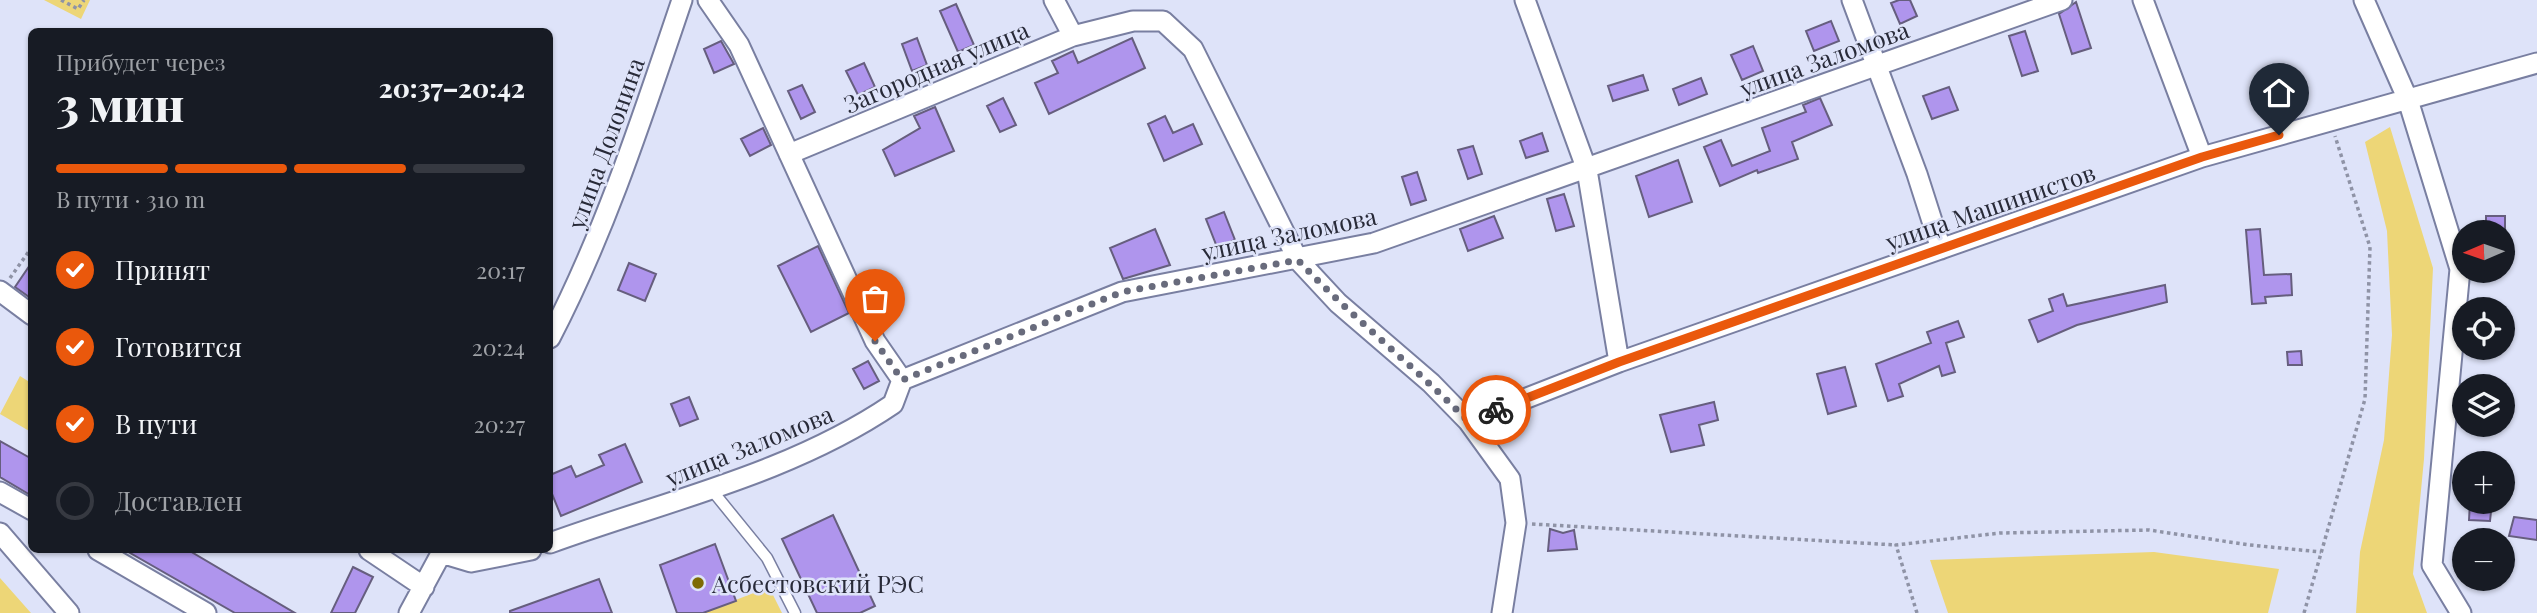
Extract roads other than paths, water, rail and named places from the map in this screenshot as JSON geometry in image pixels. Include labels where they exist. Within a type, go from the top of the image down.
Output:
[{"type":"street","name":"улица Долонина","points":[[553,332],[583,273],[628,160],[682,0]]},
{"type":"street","points":[[708,0],[739,45],[875,341],[902,380]]},
{"type":"street","points":[[1054,0],[1073,36]]},
{"type":"street","points":[[1525,0],[1587,170],[1619,362]]},
{"type":"street","points":[[1852,0],[1917,174],[1941,249]]},
{"type":"street","name":"улица Заломова","points":[[553,542],[711,489],[819,447],[893,404],[902,380],[1122,292],[1298,260],[1374,243],[1587,170],[1876,64],[2062,0]]},
{"type":"street","points":[[2143,0],[2202,157]]},
{"type":"street","points":[[2364,0],[2408,100],[2460,269],[2432,565],[2461,613]]},
{"type":"street","name":"Загородная улица","points":[[789,154],[1073,36],[1133,21],[1163,21],[1193,49],[1298,260]]},
{"type":"street","name":"улица Машинистов","points":[[1468,421],[1619,362],[2202,157],[2537,63]]},
{"type":"street","points":[[1298,260],[1338,303],[1431,383],[1468,421],[1510,479],[1516,523],[1502,613]]},
{"type":"street","points":[[0,291],[28,313]]},
{"type":"street","points":[[0,492],[28,508]]},
{"type":"street","points":[[0,533],[69,613]]},
{"type":"street","points":[[104,553],[206,613]]},
{"type":"street","points":[[373,553],[424,587]]},
{"type":"street","points":[[409,613],[441,553]]},
{"type":"street","points":[[447,553],[471,562],[516,553]]},
{"type":"lane","points":[[711,489],[767,558],[795,613]]},
{"type":"place","name":"Асбестовский РЭС","points":[[698,583]]}]
